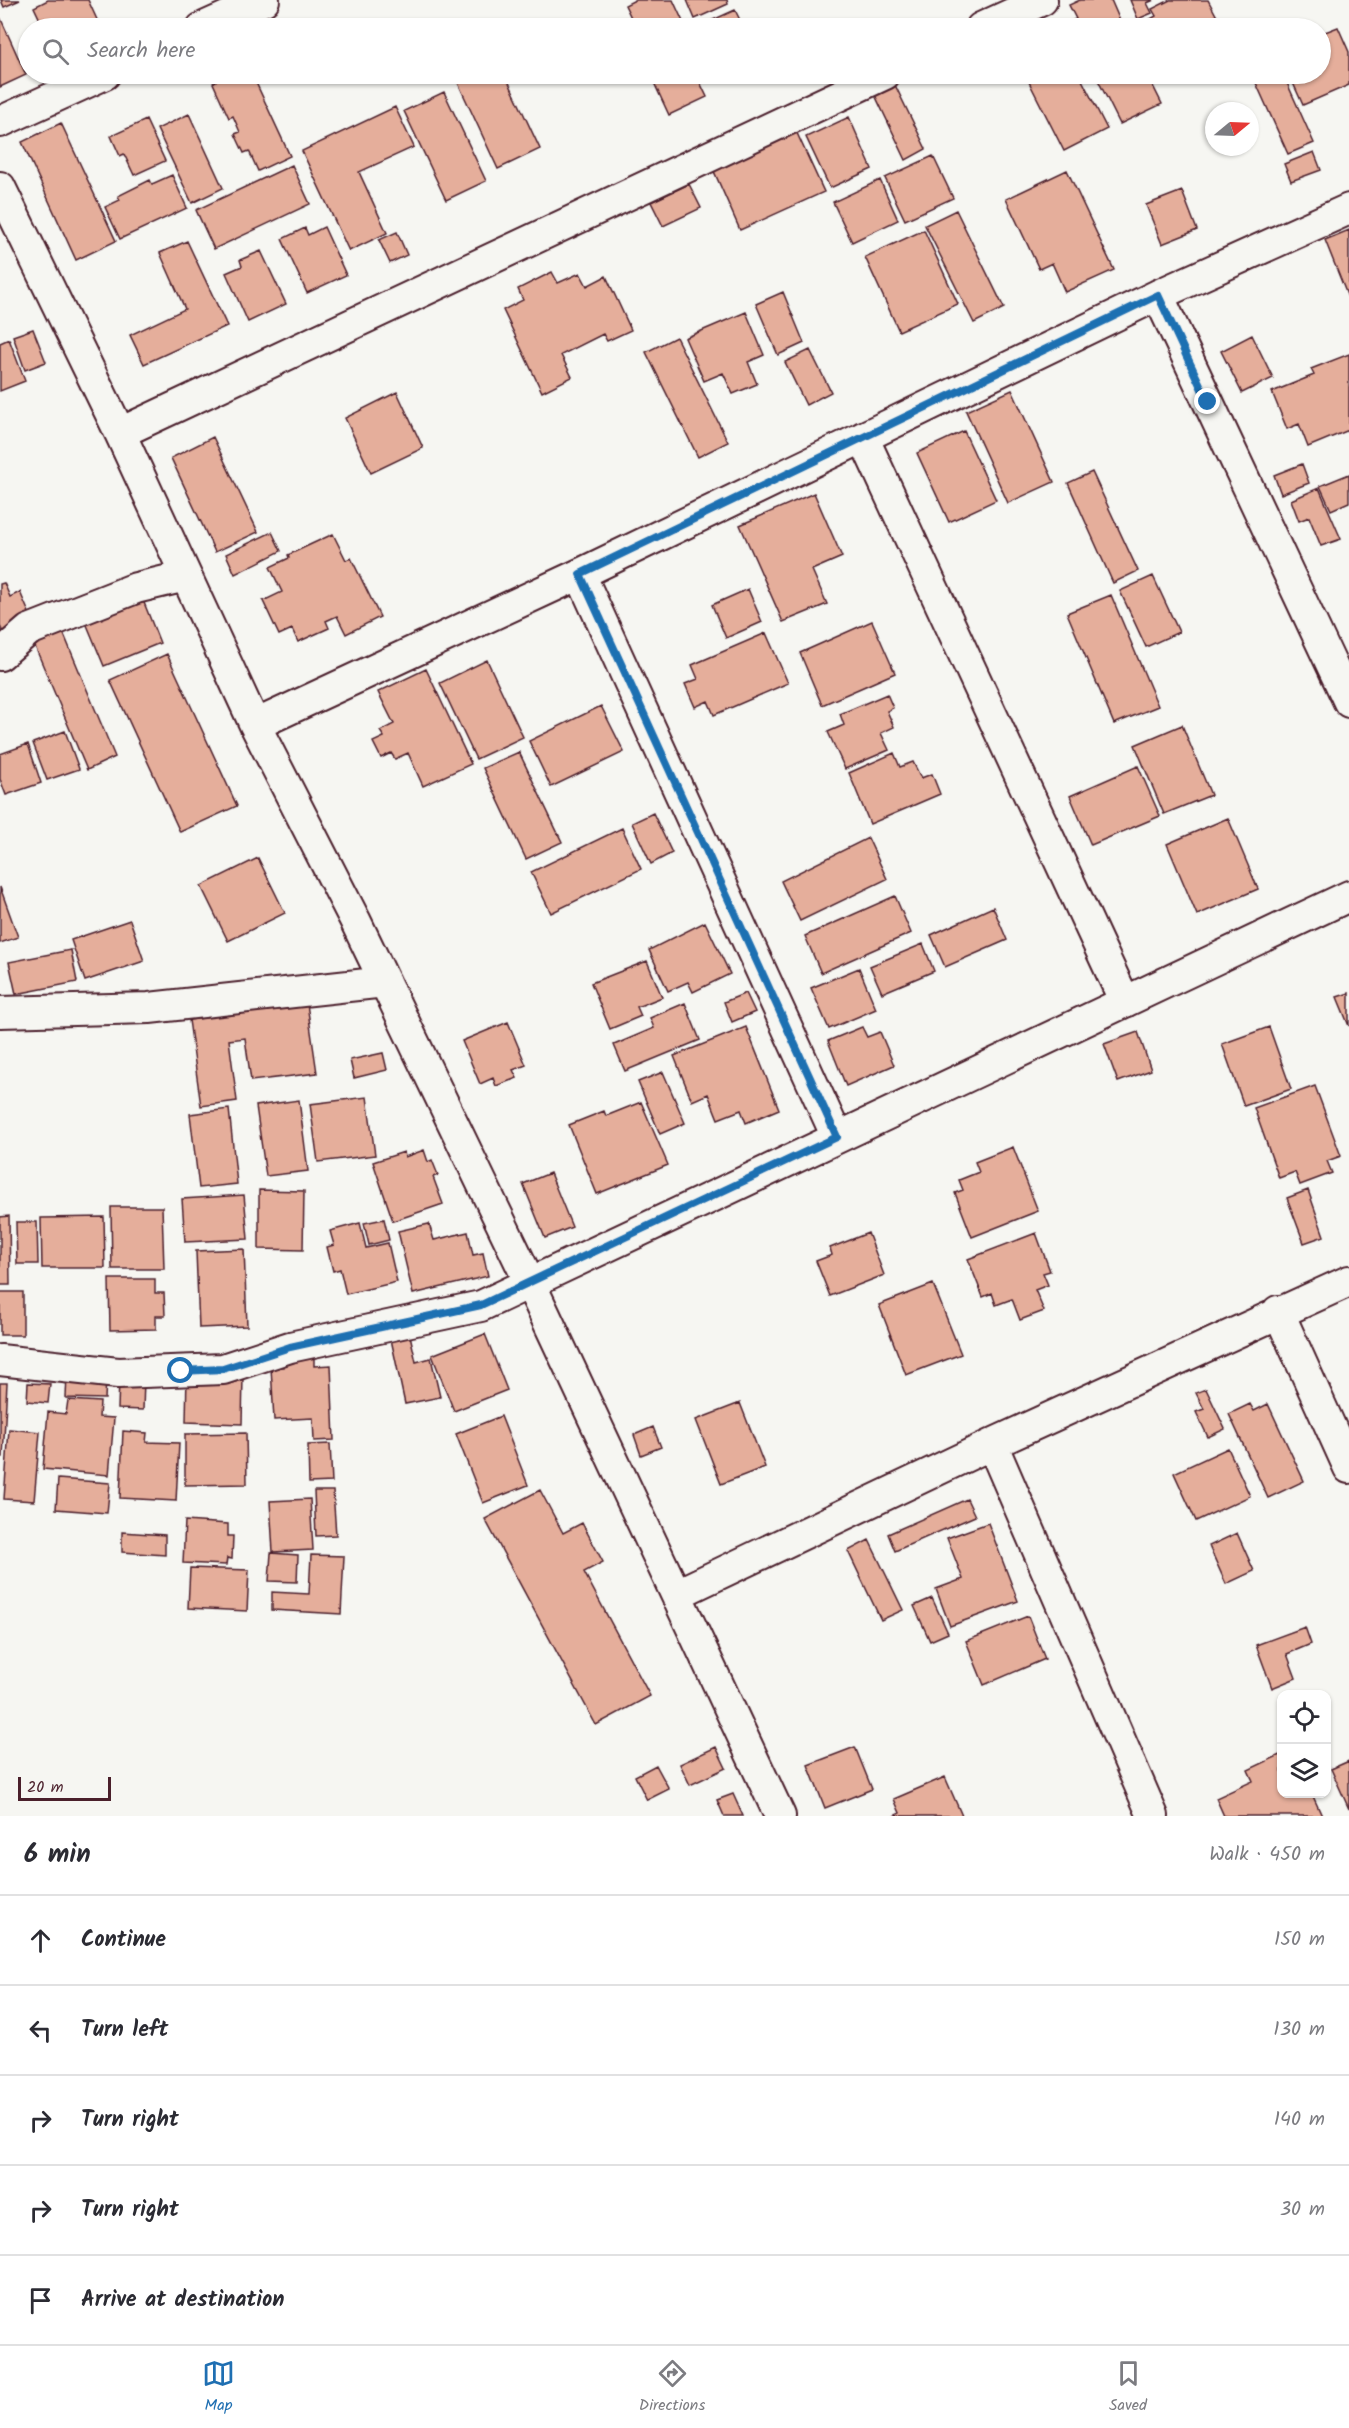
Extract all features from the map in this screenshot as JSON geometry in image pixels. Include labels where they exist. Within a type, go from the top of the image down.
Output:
[{"type":"street","points":[[224,18],[264,0]]},
{"type":"street","points":[[1003,18],[1042,0]]},
{"type":"street","points":[[0,122],[83,84]]},
{"type":"street","points":[[120,433],[864,84]]},
{"type":"street","points":[[0,188],[120,433],[255,725],[385,982],[530,1283],[780,1816]]},
{"type":"street","points":[[255,725],[580,574],[1158,295],[1349,209]]},
{"type":"street","points":[[1158,295],[1349,702]]},
{"type":"street","points":[[863,437],[1125,1002]]},
{"type":"street","points":[[580,574],[837,1137]]},
{"type":"street","points":[[0,655],[29,630],[136,588],[186,576]]},
{"type":"street","points":[[0,1360],[118,1373],[223,1369],[290,1347],[481,1305],[1349,896]]},
{"type":"street","points":[[0,1012],[149,1008],[385,982]]},
{"type":"street","points":[[677,1594],[992,1444],[1278,1311],[1349,1281]]},
{"type":"street","points":[[1278,1311],[1349,1468]]},
{"type":"street","points":[[992,1444],[1153,1816]]},
{"type":"building","points":[[1,0],[20,0],[4,7]]},
{"type":"building","points":[[48,0],[88,0],[96,18],[39,18],[34,7]]},
{"type":"building","points":[[635,0],[673,0],[681,18],[631,18],[625,5]]},
{"type":"building","points":[[687,0],[727,0],[728,4],[695,18]]},
{"type":"building","points":[[1080,0],[1111,0],[1119,18],[1076,18],[1069,5]]},
{"type":"building","points":[[1130,0],[1154,0],[1147,3],[1152,13],[1138,18]]},
{"type":"building","points":[[1170,0],[1208,0],[1218,18],[1152,18],[1156,16],[1152,9]]},
{"type":"building","points":[[735,10],[739,18],[717,18]]},
{"type":"building","points":[[0,17],[18,57],[18,79],[0,87]]},
{"type":"building","points":[[1338,27],[1349,52],[1349,85],[1303,105],[1294,84],[1331,84],[1331,30]]},
{"type":"building","points":[[213,84],[257,84],[290,156],[258,171],[249,151],[244,153],[235,134],[240,132],[233,116],[229,118]]},
{"type":"building","points":[[458,84],[510,84],[540,149],[498,169]]},
{"type":"building","points":[[655,84],[701,84],[707,97],[669,115]]},
{"type":"building","points":[[1030,84],[1084,84],[1107,129],[1064,151]]},
{"type":"building","points":[[1100,84],[1152,84],[1162,104],[1120,124]]},
{"type":"building","points":[[1256,84],[1287,84],[1314,143],[1288,154]]},
{"type":"building","points":[[895,85],[926,149],[906,160],[875,95]]},
{"type":"building","points":[[444,92],[486,181],[446,200],[404,111]]},
{"type":"building","points":[[395,107],[414,147],[359,172],[387,233],[349,251],[302,151]]},
{"type":"building","points":[[189,114],[223,188],[192,203],[157,129]]},
{"type":"building","points":[[849,117],[872,169],[830,188],[806,137]]},
{"type":"building","points":[[146,120],[165,161],[134,175],[124,154],[120,156],[111,136]]},
{"type":"building","points":[[61,123],[116,241],[76,260],[22,142]]},
{"type":"building","points":[[796,131],[824,192],[740,230],[713,169]]},
{"type":"building","points":[[1314,152],[1321,170],[1291,181],[1284,164]]},
{"type":"building","points":[[933,156],[953,198],[905,220],[885,178]]},
{"type":"building","points":[[292,165],[310,204],[214,249],[196,210]]},
{"type":"building","points":[[1067,170],[1114,270],[1065,292],[1052,263],[1039,269],[1006,199]]},
{"type":"building","points":[[172,175],[187,208],[120,239],[105,207],[120,200],[118,196],[150,180],[152,184]]},
{"type":"building","points":[[880,180],[898,220],[852,242],[833,202]]},
{"type":"building","points":[[689,184],[701,208],[663,226],[651,202]]},
{"type":"building","points":[[1182,191],[1197,230],[1162,244],[1146,205]]},
{"type":"building","points":[[956,210],[1004,308],[974,323],[925,225]]},
{"type":"building","points":[[324,227],[346,275],[307,293],[282,239],[305,228],[308,235]]},
{"type":"building","points":[[924,230],[958,304],[899,331],[865,257]]},
{"type":"building","points":[[1349,230],[1349,300],[1325,240]]},
{"type":"building","points":[[397,232],[407,255],[390,263],[379,240]]},
{"type":"building","points":[[187,241],[227,326],[144,364],[130,335],[185,309],[160,253]]},
{"type":"building","points":[[261,251],[286,304],[248,322],[226,273],[242,266],[240,260]]},
{"type":"building","points":[[552,272],[558,283],[580,273],[587,286],[606,276],[631,330],[607,341],[603,334],[561,355],[572,377],[542,392],[503,310],[523,300],[518,289]]},
{"type":"building","points":[[783,292],[804,343],[778,355],[756,304]]},
{"type":"building","points":[[746,312],[764,355],[748,362],[757,384],[733,394],[723,373],[704,381],[685,338]]},
{"type":"building","points":[[33,329],[46,362],[25,370],[13,336]]},
{"type":"building","points":[[1252,335],[1273,378],[1242,393],[1221,351]]},
{"type":"building","points":[[676,337],[728,442],[698,457],[646,352]]},
{"type":"building","points":[[9,339],[25,381],[0,391],[0,343]]},
{"type":"building","points":[[810,350],[831,392],[806,405],[785,362]]},
{"type":"building","points":[[1349,354],[1349,430],[1308,447],[1299,424],[1287,429],[1272,392],[1314,375],[1311,369]]},
{"type":"building","points":[[1012,390],[1054,482],[1008,503],[966,411]]},
{"type":"building","points":[[397,392],[423,448],[371,473],[345,418]]},
{"type":"building","points":[[964,431],[996,500],[949,522],[917,453]]},
{"type":"building","points":[[213,437],[258,532],[215,552],[171,458]]},
{"type":"building","points":[[1302,464],[1309,483],[1281,494],[1274,475]]},
{"type":"building","points":[[1092,472],[1138,571],[1113,583],[1068,483]]},
{"type":"building","points":[[1349,474],[1349,502],[1331,510],[1320,486]]},
{"type":"building","points":[[1319,488],[1341,539],[1321,546],[1309,517],[1299,521],[1291,500]]},
{"type":"building","points":[[814,493],[842,557],[812,570],[827,604],[783,622],[740,525]]},
{"type":"building","points":[[272,532],[281,551],[235,574],[226,554]]},
{"type":"building","points":[[333,534],[346,560],[351,558],[380,617],[346,634],[337,616],[326,621],[329,628],[298,642],[292,629],[279,635],[263,601],[282,592],[270,567],[289,558],[288,555]]},
{"type":"building","points":[[1153,576],[1179,632],[1146,647],[1120,591]]},
{"type":"building","points":[[4,583],[10,597],[20,592],[33,622],[4,635],[0,626],[0,584]]},
{"type":"building","points":[[748,589],[762,622],[726,638],[712,605]]},
{"type":"building","points":[[139,590],[160,643],[104,666],[82,613]]},
{"type":"building","points":[[1111,595],[1158,706],[1114,724],[1067,613]]},
{"type":"building","points":[[872,621],[895,673],[822,705],[800,653]]},
{"type":"building","points":[[60,625],[115,757],[87,770],[31,637]]},
{"type":"building","points":[[766,633],[788,683],[714,715],[708,701],[695,707],[685,684],[698,679],[692,665]]},
{"type":"building","points":[[167,654],[237,806],[180,832],[110,680]]},
{"type":"building","points":[[487,660],[523,737],[476,759],[440,683]]},
{"type":"building","points":[[426,669],[471,764],[423,786],[408,753],[395,759],[391,753],[381,758],[373,742],[384,737],[380,731],[394,724],[378,692]]},
{"type":"building","points":[[887,694],[893,708],[887,711],[894,727],[881,733],[889,750],[845,769],[828,732],[844,725],[840,714]]},
{"type":"building","points":[[601,706],[624,752],[551,787],[529,741]]},
{"type":"building","points":[[1182,725],[1211,795],[1164,814],[1135,745]]},
{"type":"building","points":[[65,731],[79,769],[47,780],[33,743]]},
{"type":"building","points":[[28,744],[41,783],[6,795],[0,779],[0,754]]},
{"type":"building","points":[[519,752],[562,842],[526,859],[483,768]]},
{"type":"building","points":[[894,753],[900,767],[913,762],[921,778],[932,774],[940,794],[870,824],[849,773]]},
{"type":"building","points":[[1138,766],[1160,816],[1091,845],[1070,796]]},
{"type":"building","points":[[653,813],[672,853],[651,864],[632,823]]},
{"type":"building","points":[[1228,818],[1258,889],[1197,915],[1167,844]]},
{"type":"building","points":[[622,828],[641,869],[551,913],[531,872]]},
{"type":"building","points":[[868,838],[887,879],[800,921],[781,881]]},
{"type":"building","points":[[258,858],[285,913],[228,941],[201,886]]},
{"type":"building","points":[[0,887],[18,937],[0,943]]},
{"type":"building","points":[[895,896],[911,933],[821,973],[805,936]]},
{"type":"building","points":[[993,907],[1007,940],[945,967],[931,935]]},
{"type":"building","points":[[130,920],[144,961],[85,981],[71,940]]},
{"type":"building","points":[[705,922],[730,974],[693,992],[688,982],[668,991],[649,950]]},
{"type":"building","points":[[923,944],[934,971],[882,993],[870,966]]},
{"type":"building","points":[[71,950],[77,982],[16,994],[9,962]]},
{"type":"building","points":[[647,961],[662,997],[637,1007],[641,1016],[610,1029],[591,983]]},
{"type":"building","points":[[859,968],[876,1009],[829,1029],[811,988]]},
{"type":"building","points":[[746,993],[755,1012],[732,1022],[724,1002]]},
{"type":"building","points":[[1349,993],[1349,1026],[1337,997]]},
{"type":"building","points":[[685,1003],[700,1040],[625,1071],[614,1045],[654,1028],[650,1018]]},
{"type":"building","points":[[307,1004],[317,1073],[251,1081],[245,1038],[229,1040],[237,1101],[201,1106],[189,1020]]},
{"type":"building","points":[[508,1022],[526,1065],[513,1070],[517,1078],[496,1086],[493,1078],[480,1084],[462,1041]]},
{"type":"building","points":[[746,1027],[779,1109],[746,1123],[741,1110],[718,1119],[708,1094],[692,1101],[674,1056]]},
{"type":"building","points":[[862,1027],[867,1037],[880,1032],[894,1065],[846,1086],[828,1041]]},
{"type":"building","points":[[1269,1027],[1291,1089],[1244,1106],[1222,1044]]},
{"type":"building","points":[[1138,1032],[1151,1070],[1118,1082],[1104,1044]]},
{"type":"building","points":[[383,1053],[387,1070],[354,1078],[350,1060]]},
{"type":"building","points":[[663,1072],[685,1123],[660,1134],[638,1082]]},
{"type":"building","points":[[1315,1086],[1341,1156],[1327,1161],[1332,1173],[1300,1185],[1295,1172],[1279,1178],[1254,1108]]},
{"type":"building","points":[[367,1097],[375,1155],[318,1162],[310,1104]]},
{"type":"building","points":[[299,1100],[308,1171],[266,1176],[256,1106]]},
{"type":"building","points":[[641,1102],[668,1165],[597,1194],[569,1125],[604,1111],[606,1116]]},
{"type":"building","points":[[229,1109],[237,1184],[199,1188],[190,1114]]},
{"type":"building","points":[[1013,1147],[1038,1211],[972,1237],[955,1193],[963,1190],[959,1180],[979,1172],[975,1162]]},
{"type":"building","points":[[424,1150],[428,1162],[432,1160],[438,1175],[433,1177],[443,1204],[393,1221],[373,1162],[404,1152],[405,1157]]},
{"type":"building","points":[[550,1173],[572,1227],[545,1238],[523,1184]]},
{"type":"building","points":[[259,1190],[304,1191],[303,1250],[259,1249]]},
{"type":"building","points":[[1308,1190],[1324,1236],[1304,1243],[1287,1198]]},
{"type":"building","points":[[244,1195],[248,1239],[185,1242],[182,1199]]},
{"type":"building","points":[[111,1207],[162,1207],[164,1269],[112,1269]]},
{"type":"building","points":[[9,1216],[10,1285],[0,1285],[0,1217]]},
{"type":"building","points":[[104,1217],[105,1268],[42,1268],[41,1218]]},
{"type":"building","points":[[384,1219],[389,1240],[369,1245],[364,1223]]},
{"type":"building","points":[[16,1222],[37,1222],[38,1264],[17,1264]]},
{"type":"building","points":[[360,1223],[366,1248],[388,1243],[397,1282],[346,1294],[340,1269],[333,1271],[327,1247],[334,1245],[330,1231]]},
{"type":"building","points":[[429,1224],[434,1240],[468,1232],[473,1255],[483,1253],[488,1276],[413,1294],[398,1231]]},
{"type":"building","points":[[868,1233],[884,1275],[830,1296],[816,1261],[832,1255],[830,1248]]},
{"type":"building","points":[[1036,1233],[1050,1271],[1043,1273],[1048,1285],[1035,1290],[1044,1311],[1020,1320],[1012,1299],[996,1305],[992,1293],[983,1297],[968,1259]]},
{"type":"building","points":[[244,1249],[247,1326],[199,1328],[196,1251]]},
{"type":"building","points":[[109,1279],[155,1279],[155,1293],[164,1293],[165,1316],[156,1316],[156,1329],[110,1330]]},
{"type":"building","points":[[933,1284],[961,1354],[906,1375],[879,1305]]},
{"type":"building","points":[[0,1292],[23,1292],[23,1335],[0,1335]]},
{"type":"building","points":[[408,1326],[416,1362],[431,1358],[440,1397],[405,1404],[389,1330]]},
{"type":"building","points":[[485,1334],[507,1390],[454,1411],[432,1355]]},
{"type":"building","points":[[284,1351],[314,1355],[314,1366],[331,1365],[334,1440],[314,1441],[313,1418],[274,1420],[271,1367],[284,1367]]},
{"type":"building","points":[[67,1375],[106,1377],[105,1399],[66,1398]]},
{"type":"building","points":[[187,1375],[243,1376],[242,1424],[186,1422]]},
{"type":"building","points":[[119,1379],[144,1380],[143,1410],[118,1409]]},
{"type":"building","points":[[0,1383],[7,1383],[3,1457],[0,1457]]},
{"type":"building","points":[[28,1383],[50,1384],[48,1403],[27,1401]]},
{"type":"building","points":[[1206,1389],[1225,1429],[1208,1437],[1196,1412],[1204,1409],[1196,1393]]},
{"type":"building","points":[[68,1400],[100,1402],[99,1417],[114,1418],[109,1475],[43,1469],[48,1412],[66,1414]]},
{"type":"building","points":[[740,1403],[765,1467],[721,1484],[696,1420]]},
{"type":"building","points":[[1250,1404],[1254,1411],[1268,1404],[1304,1481],[1268,1498],[1229,1414]]},
{"type":"building","points":[[501,1416],[528,1485],[483,1503],[456,1434]]},
{"type":"building","points":[[653,1427],[661,1447],[641,1455],[634,1435]]},
{"type":"building","points":[[9,1429],[40,1432],[34,1501],[4,1499]]},
{"type":"building","points":[[123,1431],[147,1433],[146,1442],[179,1443],[176,1501],[120,1498]]},
{"type":"building","points":[[246,1433],[247,1484],[185,1485],[185,1434]]},
{"type":"building","points":[[330,1444],[332,1482],[309,1483],[308,1445]]},
{"type":"building","points":[[1228,1448],[1250,1496],[1196,1521],[1174,1473]]},
{"type":"building","points":[[58,1479],[110,1483],[107,1513],[56,1509]]},
{"type":"building","points":[[540,1490],[563,1533],[582,1523],[603,1562],[584,1572],[650,1696],[596,1725],[485,1519]]},
{"type":"building","points":[[314,1491],[333,1491],[336,1535],[316,1536]]},
{"type":"building","points":[[310,1499],[313,1550],[273,1552],[270,1501]]},
{"type":"building","points":[[967,1499],[975,1516],[895,1551],[888,1534]]},
{"type":"building","points":[[185,1521],[228,1524],[228,1536],[233,1536],[232,1559],[227,1558],[226,1565],[183,1563]]},
{"type":"building","points":[[988,1523],[1018,1601],[950,1626],[936,1589],[963,1579],[947,1538]]},
{"type":"building","points":[[122,1532],[165,1535],[165,1555],[122,1552]]},
{"type":"building","points":[[1237,1533],[1254,1571],[1226,1584],[1209,1546]]},
{"type":"building","points":[[869,1540],[903,1610],[881,1620],[848,1551]]},
{"type":"building","points":[[271,1553],[298,1555],[297,1582],[269,1581]]},
{"type":"building","points":[[311,1555],[344,1556],[341,1614],[272,1610],[272,1592],[309,1594]]},
{"type":"building","points":[[190,1568],[249,1570],[247,1611],[188,1608]]},
{"type":"building","points":[[932,1598],[948,1633],[930,1641],[914,1606]]},
{"type":"building","points":[[1028,1616],[1045,1659],[984,1685],[966,1641]]},
{"type":"building","points":[[1305,1627],[1311,1644],[1287,1654],[1296,1678],[1272,1688],[1256,1645]]},
{"type":"building","points":[[716,1747],[726,1768],[690,1785],[680,1764]]},
{"type":"building","points":[[855,1747],[872,1789],[825,1808],[808,1765]]},
{"type":"building","points":[[1277,1756],[1277,1798],[1314,1798],[1322,1816],[1224,1816],[1216,1798],[1253,1781],[1248,1770]]},
{"type":"building","points":[[1349,1761],[1349,1809],[1331,1769]]},
{"type":"building","points":[[656,1765],[669,1789],[647,1800],[635,1776]]},
{"type":"building","points":[[945,1777],[962,1816],[894,1816],[900,1813],[894,1799]]},
{"type":"building","points":[[733,1794],[743,1816],[724,1816],[717,1800]]},
{"type":"route","points":[[181,1371],[223,1369],[290,1347],[481,1305],[837,1137],[580,574],[1158,295],[1208,402]]}]
